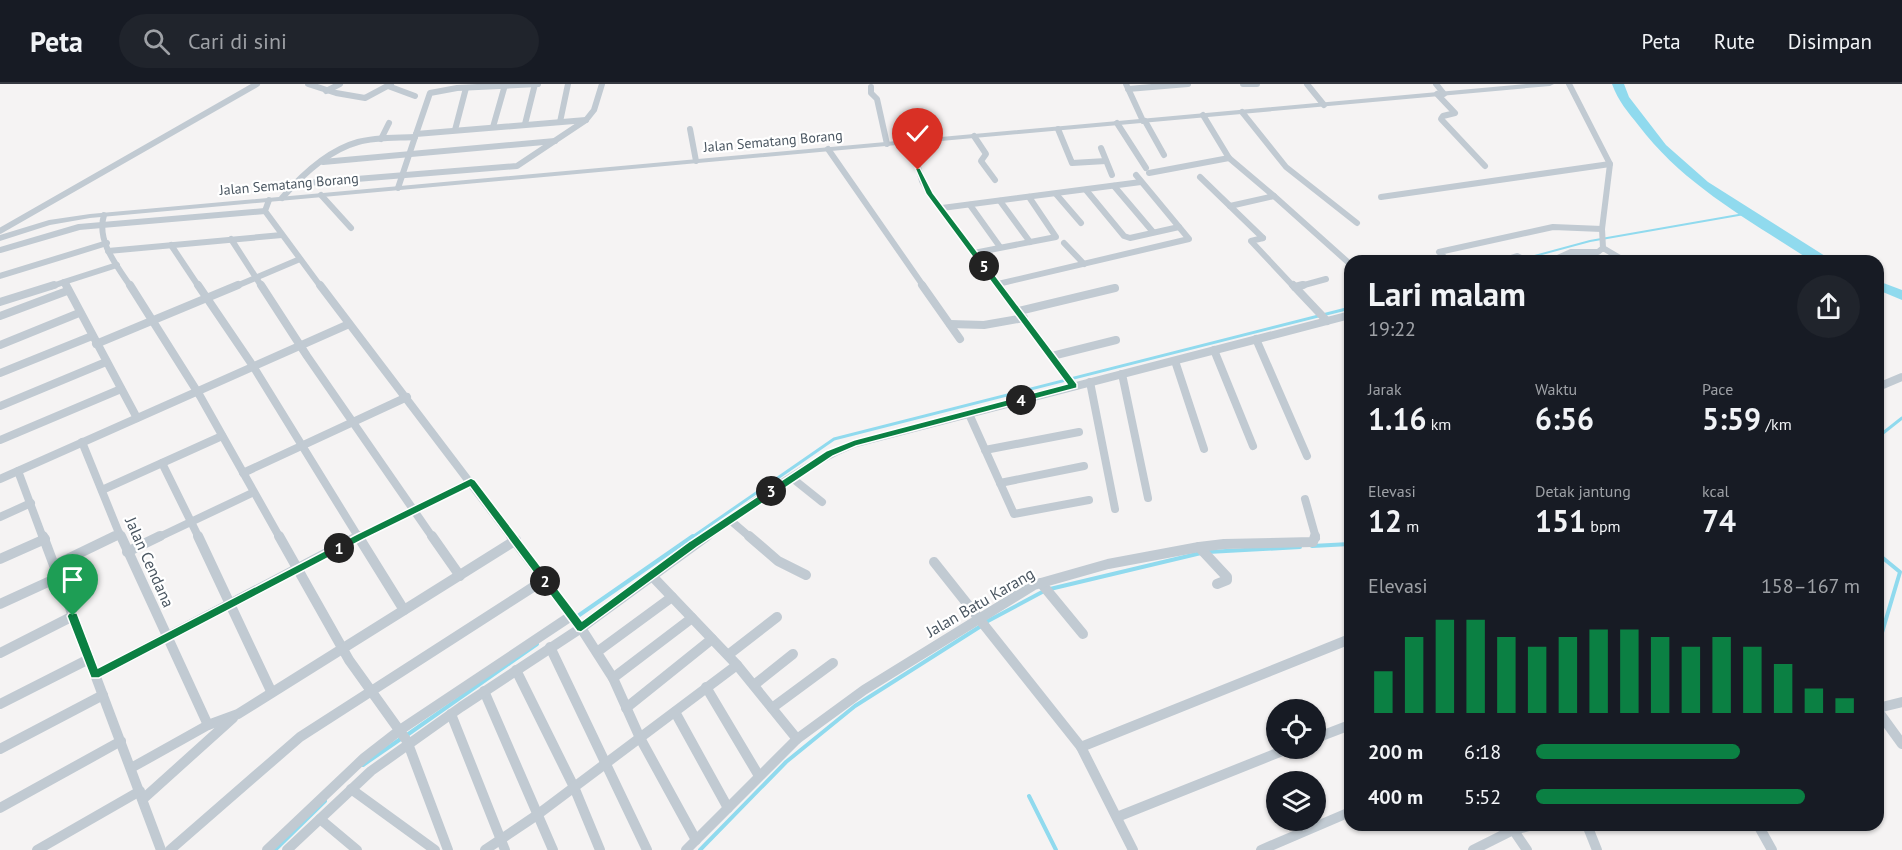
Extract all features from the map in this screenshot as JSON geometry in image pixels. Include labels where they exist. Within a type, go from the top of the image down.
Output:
[{"type":"street","points":[[235,93],[242,84]]},
{"type":"street","points":[[0,231],[235,93],[256,84]]},
{"type":"street","points":[[308,84],[326,91],[365,98],[389,85],[415,96]]},
{"type":"street","points":[[326,91],[340,84]]},
{"type":"street","points":[[443,84],[454,86],[536,84],[525,124]]},
{"type":"street","points":[[560,122],[567,84]]},
{"type":"street","points":[[293,186],[401,182],[502,173],[521,164],[586,120],[594,110],[602,84]]},
{"type":"street","points":[[1164,155],[1127,86],[1188,84]]},
{"type":"street","points":[[1243,84],[1257,84]]},
{"type":"street","points":[[1308,84],[1324,105]]},
{"type":"street","points":[[1436,84],[1440,94],[1455,113],[1443,116],[1441,119],[1485,166]]},
{"type":"street","name":"Jalan Sematang Borang","points":[[0,238],[49,223],[104,214],[321,195],[401,182],[502,173],[696,161],[828,149],[886,140],[911,142],[1440,94],[1497,86],[1550,84]]},
{"type":"street","points":[[1564,255],[1571,252],[1598,252],[1602,240],[1610,164],[1569,84]]},
{"type":"street","points":[[493,127],[505,85]]},
{"type":"street","points":[[401,182],[430,93],[454,86]]},
{"type":"street","points":[[455,130],[465,86]]},
{"type":"street","points":[[871,87],[871,93],[877,99],[886,140]]},
{"type":"street","points":[[1242,112],[1286,167],[1357,223]]},
{"type":"street","points":[[1203,115],[1229,158],[1344,259]]},
{"type":"street","points":[[283,197],[323,162],[356,142],[455,130],[586,120]]},
{"type":"street","points":[[381,139],[388,123]]},
{"type":"street","points":[[1117,123],[1148,171],[1229,158]]},
{"type":"street","points":[[690,129],[696,161]]},
{"type":"street","points":[[1058,129],[1072,163],[1106,161]]},
{"type":"street","points":[[974,136],[986,154],[981,161],[995,180]]},
{"type":"street","points":[[323,162],[557,141]]},
{"type":"street","points":[[911,142],[922,181],[1071,382]]},
{"type":"street","points":[[1101,148],[1112,175]]},
{"type":"street","points":[[828,149],[960,339]]},
{"type":"street","points":[[1381,197],[1610,164]]},
{"type":"street","points":[[998,284],[1189,239],[1136,175]]},
{"type":"street","points":[[1200,177],[1263,238],[1251,241],[1325,319]]},
{"type":"street","points":[[942,208],[1142,182]]},
{"type":"street","points":[[1114,186],[1153,232]]},
{"type":"street","points":[[1086,190],[1124,236],[1130,238],[1179,226]]},
{"type":"street","points":[[1056,194],[1081,222]]},
{"type":"street","points":[[321,195],[351,228]]},
{"type":"street","points":[[1230,206],[1274,196]]},
{"type":"street","points":[[974,253],[1057,236],[1029,197]]},
{"type":"street","points":[[265,211],[269,200]]},
{"type":"street","points":[[1000,201],[1030,242]]},
{"type":"street","points":[[970,205],[1000,247]]},
{"type":"street","points":[[0,250],[79,227],[265,211]]},
{"type":"street","points":[[265,211],[516,540],[597,652],[613,678],[640,738],[696,840]]},
{"type":"street","points":[[104,214],[101,225],[117,265],[197,391],[252,493],[344,650],[404,737],[448,850]]},
{"type":"street","points":[[1442,255],[1439,252],[1553,226],[1602,240],[1619,255]]},
{"type":"street","points":[[0,276],[108,247],[171,245],[282,235]]},
{"type":"street","points":[[231,239],[300,346],[460,576]]},
{"type":"street","points":[[1064,243],[1084,264]]},
{"type":"street","points":[[171,245],[253,366],[404,610]]},
{"type":"street","points":[[0,373],[152,320],[300,259]]},
{"type":"street","points":[[0,302],[117,265]]},
{"type":"street","points":[[1295,287],[1326,279]]},
{"type":"street","points":[[64,282],[137,418]]},
{"type":"street","points":[[1019,311],[1115,288]]},
{"type":"street","points":[[0,316],[67,291]]},
{"type":"street","points":[[0,345],[79,313]]},
{"type":"street","points":[[287,850],[404,737],[575,621],[652,576],[730,520],[829,454],[854,444],[969,414],[1071,382],[1090,382],[1325,319],[1344,316]]},
{"type":"street","points":[[950,324],[984,325],[1024,318]]},
{"type":"street","points":[[0,478],[349,324]]},
{"type":"street","points":[[1256,339],[1307,456]]},
{"type":"street","points":[[1052,356],[1116,340]]},
{"type":"street","points":[[1214,350],[1253,446]]},
{"type":"street","points":[[1175,361],[1204,450]]},
{"type":"street","points":[[0,406],[106,362]]},
{"type":"street","points":[[1122,374],[1148,498]]},
{"type":"street","points":[[1884,384],[1902,377]]},
{"type":"street","points":[[1090,382],[1115,509]]},
{"type":"street","points":[[0,440],[121,389]]},
{"type":"street","points":[[243,473],[407,397]]},
{"type":"street","points":[[969,414],[1014,514],[1089,500]]},
{"type":"street","points":[[985,450],[1079,432]]},
{"type":"street","points":[[102,490],[222,436]]},
{"type":"street","name":"Jalan Cendana","points":[[82,442],[127,552],[208,725]]},
{"type":"street","points":[[162,463],[232,605],[271,691]]},
{"type":"street","points":[[1000,483],[1084,466]]},
{"type":"street","points":[[18,471],[161,849],[292,743],[544,580]]},
{"type":"street","points":[[792,478],[822,502]]},
{"type":"street","points":[[95,675],[297,569],[471,482]]},
{"type":"street","points":[[127,552],[252,493]]},
{"type":"street","name":"Jalan Batu Karang","points":[[686,850],[797,739],[864,690],[1034,585],[1043,586],[1108,564],[1315,541],[1305,499]]},
{"type":"street","points":[[0,517],[31,503]]},
{"type":"street","points":[[730,520],[778,561],[806,576]]},
{"type":"street","points":[[55,565],[120,534]]},
{"type":"street","points":[[0,559],[45,539]]},
{"type":"street","points":[[37,850],[141,795],[238,714],[271,691],[344,650],[516,540]]},
{"type":"street","points":[[1203,552],[1228,579],[1217,584]]},
{"type":"street","points":[[934,562],[979,620],[991,630],[1081,747],[1133,850]]},
{"type":"street","points":[[652,576],[737,665],[797,739]]},
{"type":"street","points":[[0,604],[58,577]]},
{"type":"street","points":[[1043,586],[1083,634]]},
{"type":"street","points":[[597,652],[672,597]]},
{"type":"street","points":[[0,653],[73,616]]},
{"type":"street","points":[[728,655],[777,617]]},
{"type":"street","points":[[613,678],[692,618]]},
{"type":"street","points":[[267,850],[364,758],[451,714],[550,647],[575,621]]},
{"type":"street","points":[[626,708],[712,639]]},
{"type":"street","points":[[1081,747],[1344,641]]},
{"type":"street","points":[[550,647],[647,850]]},
{"type":"street","points":[[754,685],[793,654]]},
{"type":"street","points":[[0,705],[89,659]]},
{"type":"street","points":[[772,708],[833,663]]},
{"type":"street","points":[[485,850],[502,845],[537,815],[737,665]]},
{"type":"street","points":[[516,670],[574,787],[600,850]]},
{"type":"street","points":[[706,687],[759,776]]},
{"type":"street","points":[[484,691],[553,850]]},
{"type":"street","points":[[0,749],[103,695]]},
{"type":"street","points":[[1884,707],[1902,702]]},
{"type":"street","points":[[675,712],[728,808]]},
{"type":"street","points":[[131,768],[208,725],[238,714]]},
{"type":"street","points":[[451,714],[502,845]]},
{"type":"street","points":[[1884,718],[1902,744]]},
{"type":"street","points":[[1326,734],[1344,726]]},
{"type":"street","points":[[0,808],[121,741]]},
{"type":"street","points":[[1117,817],[1266,758]]},
{"type":"street","points":[[351,789],[435,850]]},
{"type":"street","points":[[1261,850],[1344,815]]},
{"type":"street","points":[[320,819],[357,850]]},
{"type":"street","points":[[1473,850],[1504,831]]},
{"type":"street","points":[[1514,831],[1527,850]]},
{"type":"street","points":[[1589,831],[1597,850]]},
{"type":"street","points":[[1761,831],[1772,850]]},
{"type":"waterway","points":[[1618,84],[1623,98],[1662,148],[1704,185],[1812,255]]},
{"type":"waterway","points":[[1538,255],[1590,241],[1750,213]]},
{"type":"waterway","points":[[1884,288],[1902,295]]},
{"type":"waterway","points":[[691,538],[834,439],[1344,310]]},
{"type":"waterway","points":[[1884,432],[1902,418]]},
{"type":"waterway","points":[[575,618],[693,536]]},
{"type":"waterway","points":[[1312,546],[1344,544]]},
{"type":"waterway","points":[[1208,552],[1300,547]]},
{"type":"waterway","points":[[1050,589],[1201,553]]},
{"type":"waterway","points":[[1884,559],[1900,572],[1884,626]]},
{"type":"waterway","points":[[986,622],[1044,591]]},
{"type":"waterway","points":[[700,850],[786,762],[855,706],[981,626]]},
{"type":"waterway","points":[[407,735],[537,644]]},
{"type":"waterway","points":[[363,765],[402,738]]},
{"type":"waterway","points":[[1029,796],[1056,850]]},
{"type":"waterway","points":[[275,850],[325,801]]},
{"type":"route","points":[[73,616],[95,675],[297,569],[471,482],[581,628],[694,544],[829,454],[854,444],[913,427],[1074,386],[960,236],[929,193],[918,170]]}]
